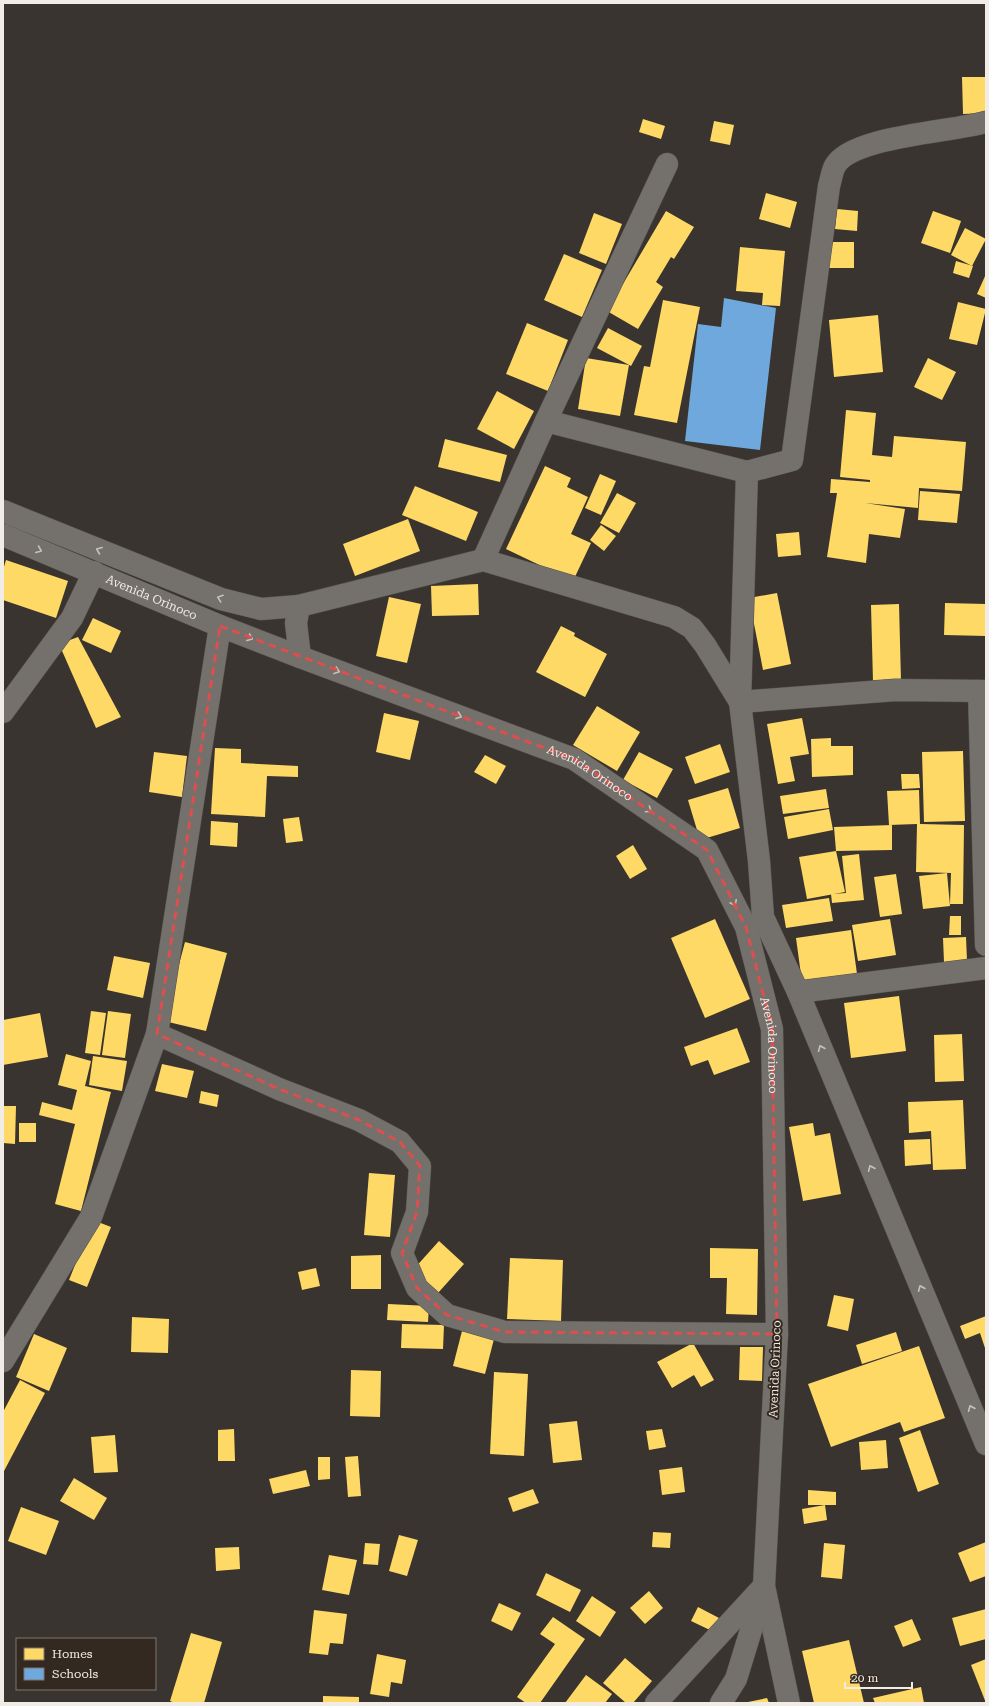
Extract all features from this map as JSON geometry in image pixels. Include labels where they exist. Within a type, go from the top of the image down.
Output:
[{"type":"street","points":[[546,421],[747,472],[792,460],[829,186],[835,165],[848,153],[868,144],[986,122]]},
{"type":"street","points":[[667,164],[546,421],[483,560],[674,617],[692,628],[705,645],[740,702]]},
{"type":"street","points":[[747,472],[740,702],[763,917],[798,992],[986,1444]]},
{"type":"street","name":"Avenida Orinoco","points":[[3,511],[221,599],[262,609],[299,606],[483,560]]},
{"type":"street","name":"Avenida Orinoco","points":[[3,535],[300,658],[574,759],[707,850],[746,927],[772,1029],[778,1334],[764,1586],[789,1703]]},
{"type":"street","points":[[3,712],[72,618],[94,572]]},
{"type":"street","points":[[299,606],[296,623],[300,658]]},
{"type":"street","points":[[3,1361],[91,1217],[157,1034],[220,626]]},
{"type":"street","points":[[740,702],[896,690],[982,691],[986,945]]},
{"type":"street","points":[[798,992],[986,968]]},
{"type":"street","points":[[157,1034],[279,1089],[359,1120],[400,1142],[420,1166],[417,1212],[402,1253],[417,1288],[447,1315],[505,1332],[778,1334]]},
{"type":"street","points":[[656,1703],[764,1586]]},
{"type":"street","points":[[721,1703],[736,1679],[764,1586]]},
{"type":"highlighted area","points":[[220,626],[574,759],[707,850],[746,927],[772,1029],[777,1334],[505,1332],[447,1315],[417,1288],[402,1253],[417,1212],[420,1166],[400,1142],[359,1120],[279,1089],[157,1034]]},
{"type":"building: Homes","points":[[962,77],[985,77],[986,113],[963,114]]},
{"type":"building: Homes","points":[[643,119],[665,126],[661,139],[639,132]]},
{"type":"building: Homes","points":[[714,121],[734,125],[730,145],[710,141]]},
{"type":"building: Homes","points":[[766,193],[797,202],[790,228],[759,219]]},
{"type":"building: Homes","points":[[837,209],[858,211],[857,231],[835,229]]},
{"type":"building: Homes","points":[[666,211],[694,227],[674,259],[671,257],[656,282],[663,287],[638,329],[607,311]]},
{"type":"building: Homes","points":[[933,211],[961,221],[950,253],[921,243]]},
{"type":"building: Homes","points":[[594,213],[622,224],[606,264],[579,253]]},
{"type":"building: Homes","points":[[965,228],[986,239],[972,266],[951,255]]},
{"type":"building: Homes","points":[[825,242],[854,242],[854,268],[825,268]]},
{"type":"building: Homes","points":[[740,247],[785,251],[780,306],[762,305],[763,293],[736,291]]},
{"type":"building: Homes","points":[[564,254],[602,270],[582,317],[544,300]]},
{"type":"building: Homes","points":[[956,261],[973,266],[969,278],[953,273]]},
{"type":"building: Homes","points":[[986,274],[986,298],[977,294]]},
{"type":"building: Homes","points":[[663,300],[700,307],[677,423],[634,415],[644,366],[650,367]]},
{"type":"building: Homes","points":[[958,302],[986,309],[977,345],[949,339]]},
{"type":"building: Homes","points":[[878,315],[883,372],[834,377],[829,320]]},
{"type":"building: Homes","points":[[527,323],[568,340],[548,391],[506,374]]},
{"type":"building: Homes","points":[[608,328],[642,346],[631,366],[597,348]]},
{"type":"building: Homes","points":[[586,358],[629,365],[620,416],[578,409]]},
{"type":"building: Homes","points":[[928,358],[956,372],[942,400],[914,387]]},
{"type":"building: Homes","points":[[497,391],[534,411],[514,449],[477,429]]},
{"type":"building: Homes","points":[[846,410],[876,413],[872,455],[892,457],[894,436],[966,442],[962,491],[919,488],[918,508],[865,503],[905,509],[900,538],[869,534],[866,563],[827,557],[837,493],[830,493],[831,479],[870,482],[870,480],[840,477]]},
{"type":"building: Homes","points":[[445,439],[507,455],[500,482],[438,467]]},
{"type":"building: Homes","points":[[545,466],[571,478],[567,487],[588,497],[571,534],[591,543],[573,581],[506,549]]},
{"type":"building: Homes","points":[[600,474],[616,481],[601,515],[585,508]]},
{"type":"building: Homes","points":[[415,486],[478,512],[466,541],[402,515]]},
{"type":"building: Homes","points":[[920,491],[960,494],[957,523],[918,520]]},
{"type":"building: Homes","points":[[617,493],[636,503],[619,533],[600,523]]},
{"type":"building: Homes","points":[[408,519],[420,551],[355,576],[343,544]]},
{"type":"building: Homes","points":[[601,525],[616,536],[604,551],[590,540]]},
{"type":"building: Homes","points":[[799,532],[801,555],[778,557],[776,534]]},
{"type":"building: Homes","points":[[6,560],[68,581],[56,618],[3,600],[3,570]]},
{"type":"building: Homes","points":[[478,584],[479,615],[432,616],[431,586]]},
{"type":"building: Homes","points":[[777,593],[791,664],[763,670],[749,598]]},
{"type":"building: Homes","points":[[389,597],[421,604],[407,663],[376,656]]},
{"type":"building: Homes","points":[[945,603],[986,604],[986,636],[944,635]]},
{"type":"building: Homes","points":[[899,604],[901,681],[873,682],[871,605]]},
{"type":"building: Homes","points":[[93,618],[121,631],[111,653],[82,640]]},
{"type":"building: Homes","points":[[561,626],[575,633],[574,636],[607,654],[585,697],[536,672]]},
{"type":"building: Homes","points":[[78,637],[121,717],[96,728],[59,644]]},
{"type":"building: Homes","points":[[597,706],[640,732],[617,771],[573,745]]},
{"type":"building: Homes","points":[[384,713],[419,721],[410,760],[376,752]]},
{"type":"building: Homes","points":[[802,718],[809,754],[790,757],[795,781],[778,784],[767,724]]},
{"type":"building: Homes","points":[[831,738],[831,746],[853,746],[853,775],[812,777],[811,739]]},
{"type":"building: Homes","points":[[720,744],[730,772],[695,784],[685,757]]},
{"type":"building: Homes","points":[[215,748],[241,749],[241,763],[298,766],[298,777],[267,776],[265,817],[211,814]]},
{"type":"building: Homes","points":[[963,751],[965,821],[924,822],[922,752]]},
{"type":"building: Homes","points":[[154,752],[187,756],[182,797],[149,792]]},
{"type":"building: Homes","points":[[639,752],[673,769],[657,798],[623,780]]},
{"type":"building: Homes","points":[[485,755],[506,766],[496,784],[474,772]]},
{"type":"building: Homes","points":[[901,774],[919,774],[920,788],[902,789]]},
{"type":"building: Homes","points":[[728,788],[740,828],[700,840],[688,800]]},
{"type":"building: Homes","points":[[826,789],[829,808],[783,814],[780,796]]},
{"type":"building: Homes","points":[[919,790],[920,824],[964,825],[963,904],[950,904],[951,873],[916,872],[917,824],[889,825],[887,791]]},
{"type":"building: Homes","points":[[829,809],[833,830],[788,839],[784,817]]},
{"type":"building: Homes","points":[[299,817],[303,841],[286,843],[283,819]]},
{"type":"building: Homes","points":[[211,821],[238,823],[237,847],[210,845]]},
{"type":"building: Homes","points":[[892,825],[892,850],[836,851],[834,827]]},
{"type":"building: Homes","points":[[633,845],[647,869],[630,879],[616,856]]},
{"type":"building: Homes","points":[[836,851],[845,892],[807,899],[799,857]]},
{"type":"building: Homes","points":[[859,854],[864,900],[832,903],[831,894],[846,893],[842,856]]},
{"type":"building: Homes","points":[[947,873],[950,906],[923,909],[919,876]]},
{"type":"building: Homes","points":[[896,874],[902,914],[880,917],[874,877]]},
{"type":"building: Homes","points":[[829,898],[833,921],[786,928],[782,905]]},
{"type":"building: Homes","points":[[950,916],[961,916],[961,935],[949,935]]},
{"type":"building: Homes","points":[[715,919],[750,999],[705,1018],[671,938]]},
{"type":"building: Homes","points":[[890,919],[896,955],[858,961],[852,925]]},
{"type":"building: Homes","points":[[851,930],[857,974],[802,982],[796,938]]},
{"type":"building: Homes","points":[[966,937],[967,961],[944,962],[943,938]]},
{"type":"building: Homes","points":[[185,942],[227,953],[206,1031],[164,1021]]},
{"type":"building: Homes","points":[[114,956],[150,963],[143,998],[107,990]]},
{"type":"building: Homes","points":[[899,996],[906,1051],[851,1058],[844,1003]]},
{"type":"building: Homes","points":[[91,1011],[106,1013],[100,1055],[85,1053]]},
{"type":"building: Homes","points":[[108,1011],[131,1014],[125,1058],[102,1055]]},
{"type":"building: Homes","points":[[40,1013],[48,1057],[3,1065],[3,1020]]},
{"type":"building: Homes","points":[[737,1028],[750,1062],[714,1075],[708,1060],[691,1066],[684,1047]]},
{"type":"building: Homes","points":[[962,1034],[964,1081],[935,1082],[934,1035]]},
{"type":"building: Homes","points":[[66,1054],[91,1061],[85,1086],[111,1092],[81,1211],[55,1204],[75,1124],[39,1115],[42,1102],[72,1110],[77,1090],[58,1085]]},
{"type":"building: Homes","points":[[93,1056],[127,1061],[122,1091],[89,1085]]},
{"type":"building: Homes","points":[[162,1064],[194,1071],[187,1098],[155,1091]]},
{"type":"building: Homes","points":[[201,1091],[219,1095],[217,1107],[199,1103]]},
{"type":"building: Homes","points":[[963,1100],[966,1169],[933,1170],[931,1131],[909,1133],[908,1102]]},
{"type":"building: Homes","points":[[3,1106],[16,1106],[15,1144],[3,1143]]},
{"type":"building: Homes","points":[[19,1123],[36,1123],[36,1142],[19,1142]]},
{"type":"building: Homes","points":[[813,1123],[815,1136],[830,1133],[841,1194],[803,1201],[789,1127]]},
{"type":"building: Homes","points":[[930,1139],[931,1164],[905,1166],[904,1140]]},
{"type":"building: Homes","points":[[369,1173],[395,1175],[390,1237],[364,1235]]},
{"type":"building: Homes","points":[[93,1220],[111,1227],[87,1287],[69,1280]]},
{"type":"building: Homes","points":[[439,1241],[464,1264],[438,1293],[413,1270]]},
{"type":"building: Homes","points":[[710,1248],[758,1249],[757,1315],[726,1314],[727,1278],[710,1278]]},
{"type":"building: Homes","points":[[381,1255],[381,1289],[351,1289],[351,1256]]},
{"type":"building: Homes","points":[[510,1258],[563,1260],[561,1321],[507,1319]]},
{"type":"building: Homes","points":[[316,1268],[320,1286],[302,1290],[298,1272]]},
{"type":"building: Homes","points":[[834,1295],[854,1299],[848,1331],[827,1326]]},
{"type":"building: Homes","points":[[388,1304],[429,1306],[428,1322],[387,1320]]},
{"type":"building: Homes","points":[[986,1316],[986,1351],[980,1333],[965,1339],[960,1326]]},
{"type":"building: Homes","points":[[132,1317],[169,1319],[168,1353],[131,1352]]},
{"type":"building: Homes","points":[[402,1324],[444,1325],[443,1349],[401,1348]]},
{"type":"building: Homes","points":[[462,1331],[494,1339],[485,1374],[453,1366]]},
{"type":"building: Homes","points":[[896,1332],[902,1351],[862,1364],[856,1345]]},
{"type":"building: Homes","points":[[34,1334],[67,1348],[49,1391],[16,1377]]},
{"type":"building: Homes","points":[[693,1343],[714,1380],[701,1387],[694,1375],[672,1388],[657,1362]]},
{"type":"building: Homes","points":[[919,1346],[945,1418],[904,1432],[900,1422],[831,1447],[808,1384]]},
{"type":"building: Homes","points":[[740,1347],[763,1347],[762,1381],[739,1380]]},
{"type":"building: Homes","points":[[351,1370],[381,1371],[380,1417],[350,1416]]},
{"type":"building: Homes","points":[[494,1372],[528,1374],[524,1456],[490,1454]]},
{"type":"building: Homes","points":[[20,1380],[45,1393],[3,1473],[3,1412]]},
{"type":"building: Homes","points":[[577,1421],[582,1460],[553,1463],[549,1424]]},
{"type":"building: Homes","points":[[234,1429],[235,1461],[218,1461],[218,1430]]},
{"type":"building: Homes","points":[[662,1429],[666,1447],[649,1450],[646,1431]]},
{"type":"building: Homes","points":[[920,1430],[939,1484],[918,1492],[899,1438]]},
{"type":"building: Homes","points":[[115,1435],[118,1472],[94,1473],[91,1437]]},
{"type":"building: Homes","points":[[886,1440],[888,1468],[861,1470],[859,1442]]},
{"type":"building: Homes","points":[[358,1456],[361,1496],[348,1497],[345,1457]]},
{"type":"building: Homes","points":[[318,1457],[330,1457],[330,1479],[318,1480]]},
{"type":"building: Homes","points":[[682,1467],[685,1492],[662,1495],[659,1470]]},
{"type":"building: Homes","points":[[306,1470],[310,1486],[273,1494],[269,1479]]},
{"type":"building: Homes","points":[[74,1478],[107,1498],[94,1520],[60,1501]]},
{"type":"building: Homes","points":[[533,1489],[539,1503],[513,1512],[508,1498]]},
{"type":"building: Homes","points":[[808,1490],[836,1492],[836,1505],[808,1505]]},
{"type":"building: Homes","points":[[825,1505],[827,1520],[804,1524],[802,1509]]},
{"type":"building: Homes","points":[[21,1507],[59,1521],[46,1555],[8,1541]]},
{"type":"building: Homes","points":[[653,1532],[671,1533],[670,1548],[652,1547]]},
{"type":"building: Homes","points":[[399,1535],[418,1540],[407,1576],[389,1571]]},
{"type":"building: Homes","points":[[986,1542],[986,1576],[970,1582],[958,1553]]},
{"type":"building: Homes","points":[[365,1543],[380,1544],[378,1565],[363,1564]]},
{"type":"building: Homes","points":[[824,1543],[845,1545],[842,1579],[821,1577]]},
{"type":"building: Homes","points":[[239,1547],[240,1569],[216,1571],[215,1548]]},
{"type":"building: Homes","points":[[329,1555],[357,1560],[349,1595],[322,1590]]},
{"type":"building: Homes","points":[[546,1573],[581,1590],[570,1612],[536,1595]]},
{"type":"building: Homes","points":[[649,1591],[663,1608],[645,1624],[630,1608]]},
{"type":"building: Homes","points":[[592,1596],[616,1612],[600,1637],[576,1621]]},
{"type":"building: Homes","points":[[499,1603],[521,1613],[512,1631],[491,1621]]},
{"type":"building: Homes","points":[[698,1607],[719,1618],[712,1631],[691,1621]]},
{"type":"building: Homes","points":[[986,1609],[986,1639],[960,1646],[952,1618]]},
{"type":"building: Homes","points":[[314,1610],[347,1614],[343,1644],[330,1643],[328,1655],[309,1653]]},
{"type":"building: Homes","points":[[553,1617],[585,1639],[540,1703],[526,1703],[517,1697],[555,1644],[540,1634]]},
{"type":"building: Homes","points":[[912,1619],[921,1640],[903,1647],[894,1626]]},
{"type":"building: Homes","points":[[191,1633],[222,1642],[204,1703],[175,1703],[170,1701]]},
{"type":"building: Homes","points":[[849,1640],[864,1703],[814,1703],[802,1651]]},
{"type":"building: Homes","points":[[377,1654],[406,1660],[402,1684],[391,1682],[389,1697],[370,1694]]},
{"type":"building: Homes","points":[[625,1658],[652,1681],[633,1703],[626,1703],[603,1683]]},
{"type":"building: Homes","points":[[986,1659],[986,1703],[971,1665]]},
{"type":"building: Homes","points":[[586,1675],[612,1694],[605,1703],[565,1703]]},
{"type":"building: Homes","points":[[921,1687],[924,1703],[875,1703],[873,1698]]},
{"type":"building: Homes","points":[[323,1696],[359,1697],[359,1703],[323,1703]]},
{"type":"building: Homes","points":[[767,1698],[769,1703],[748,1703],[748,1702]]},
{"type":"building: Schools","points":[[724,298],[776,308],[760,450],[685,441],[698,324],[721,327]]}]
